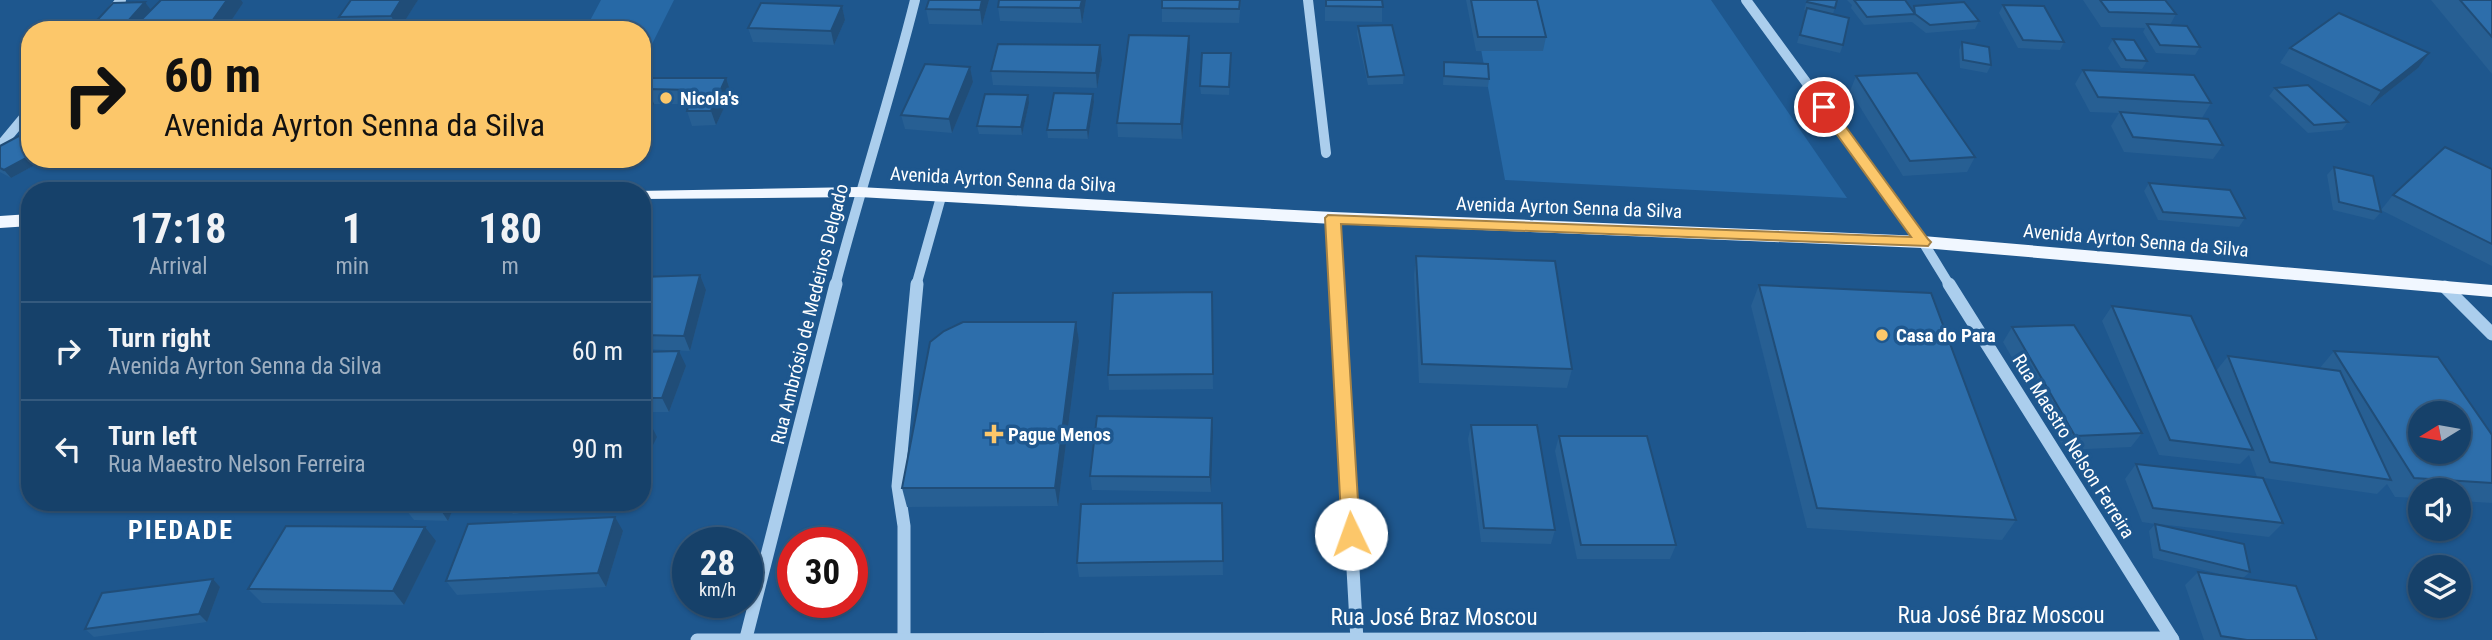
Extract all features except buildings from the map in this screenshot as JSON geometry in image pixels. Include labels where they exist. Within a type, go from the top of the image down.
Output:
[{"type":"main road","name":"Avenida Ayrton Senna da Silva","points":[[651,194],[859,192],[1333,218],[1923,242],[2492,291]]},
{"type":"main road","points":[[0,222],[21,221]]},
{"type":"street","points":[[104,21],[121,0]]},
{"type":"street","name":"Rua Ambrósio de Medeiros Delgado","points":[[746,638],[859,192],[894,83],[915,0]]},
{"type":"street","points":[[1308,0],[1326,153]]},
{"type":"street","name":"Rua Maestro Nelson Ferreira","points":[[1746,0],[1923,242],[2173,639]]},
{"type":"street","points":[[0,146],[21,121]]},
{"type":"street","points":[[904,639],[904,526],[898,486],[916,287],[941,197]]},
{"type":"street","points":[[1333,218],[1357,640]]},
{"type":"street","points":[[2445,287],[2492,334]]},
{"type":"street","name":"Rua José Braz Moscou","points":[[697,640],[2173,639]]},
{"type":"shaded area","points":[[601,0],[674,0],[651,46],[651,21],[590,21]]},
{"type":"shaded area","points":[[1472,0],[1711,0],[1847,198],[1505,180]]},
{"type":"place","name":"Nicola's","points":[[666,98]]},
{"type":"place","name":"Casa do Para","points":[[1882,335]]},
{"type":"place","name":"Pague Menos","points":[[994,434]]},
{"type":"district","name":"PIEDADE","points":[[181,530]]},
{"type":"route","points":[[1351,534],[1333,218],[1923,242],[1824,107]]}]
